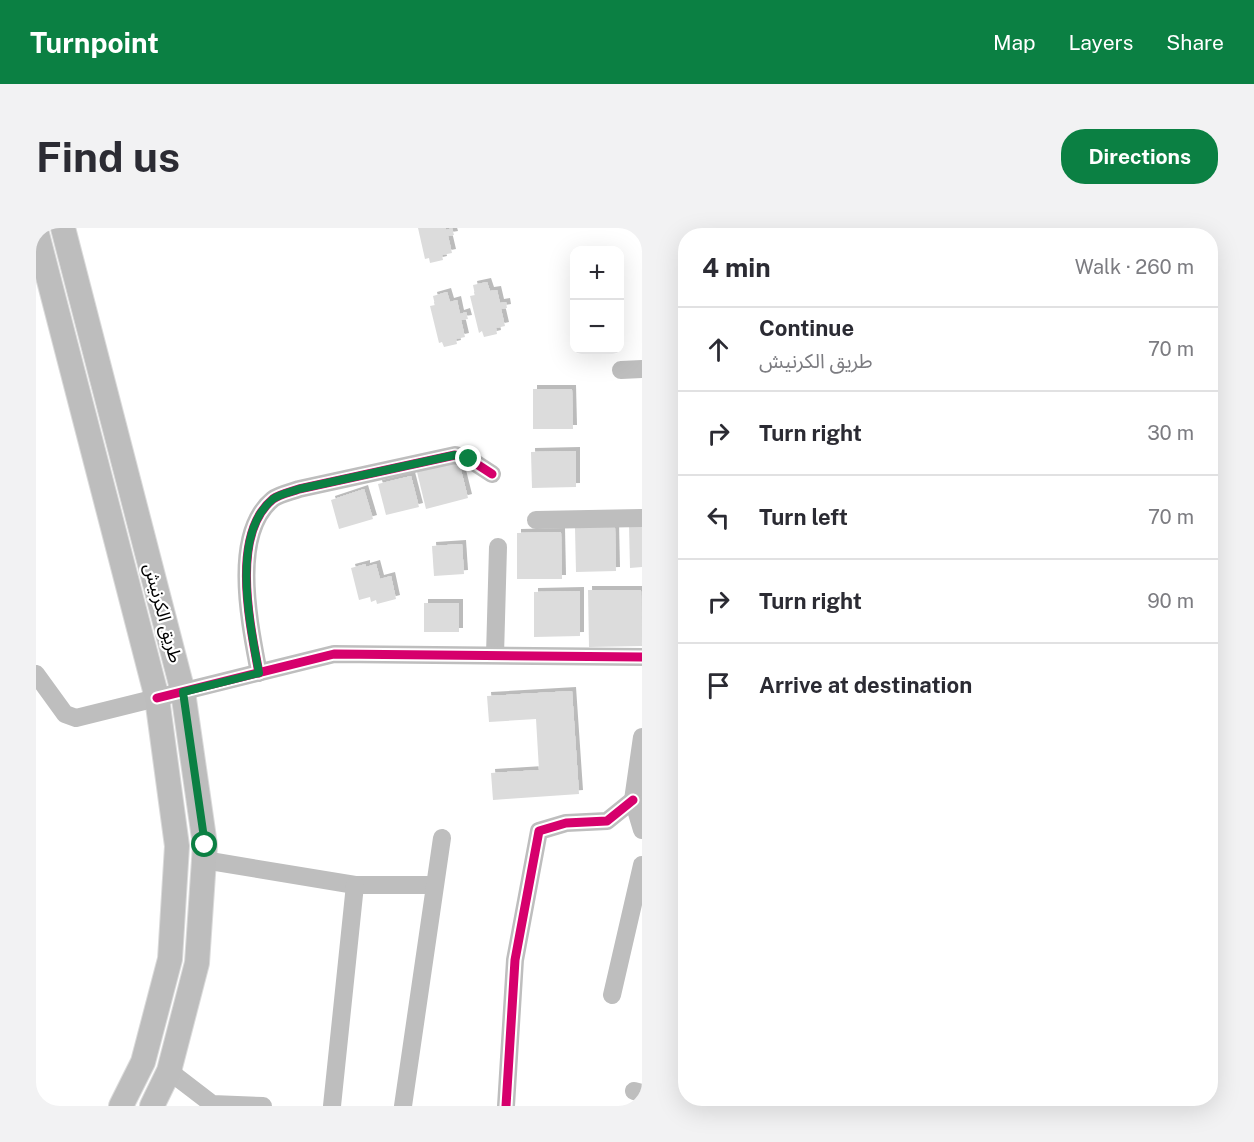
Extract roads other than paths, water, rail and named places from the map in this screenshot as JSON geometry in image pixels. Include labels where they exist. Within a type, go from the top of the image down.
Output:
[{"type":"main road","name":"طريق الكرنيش","points":[[63,228],[183,692],[205,845],[196,963],[169,1071],[152,1106]]},
{"type":"main road","name":"طريق الكرنيش","points":[[36,230],[157,698],[177,846],[170,959],[143,1062],[121,1106]]},
{"type":"street","points":[[621,370],[642,369]]},
{"type":"street","points":[[259,673],[247,599],[247,567],[253,530],[262,510],[275,497],[299,489],[455,455],[469,459],[492,474]]},
{"type":"street","points":[[536,520],[642,518]]},
{"type":"street","points":[[495,656],[498,547]]},
{"type":"street","points":[[36,674],[65,714],[76,718],[334,654],[642,657]]},
{"type":"street","points":[[642,737],[633,800],[642,830]]},
{"type":"street","points":[[506,1106],[515,960],[539,831],[566,823],[607,821],[633,800]]},
{"type":"street","points":[[403,1106],[441,838]]},
{"type":"street","points":[[204,860],[355,885],[434,885]]},
{"type":"street","points":[[612,995],[642,865]]},
{"type":"street","points":[[332,1106],[355,885]]},
{"type":"street","points":[[169,1071],[212,1104],[263,1106]]}]
